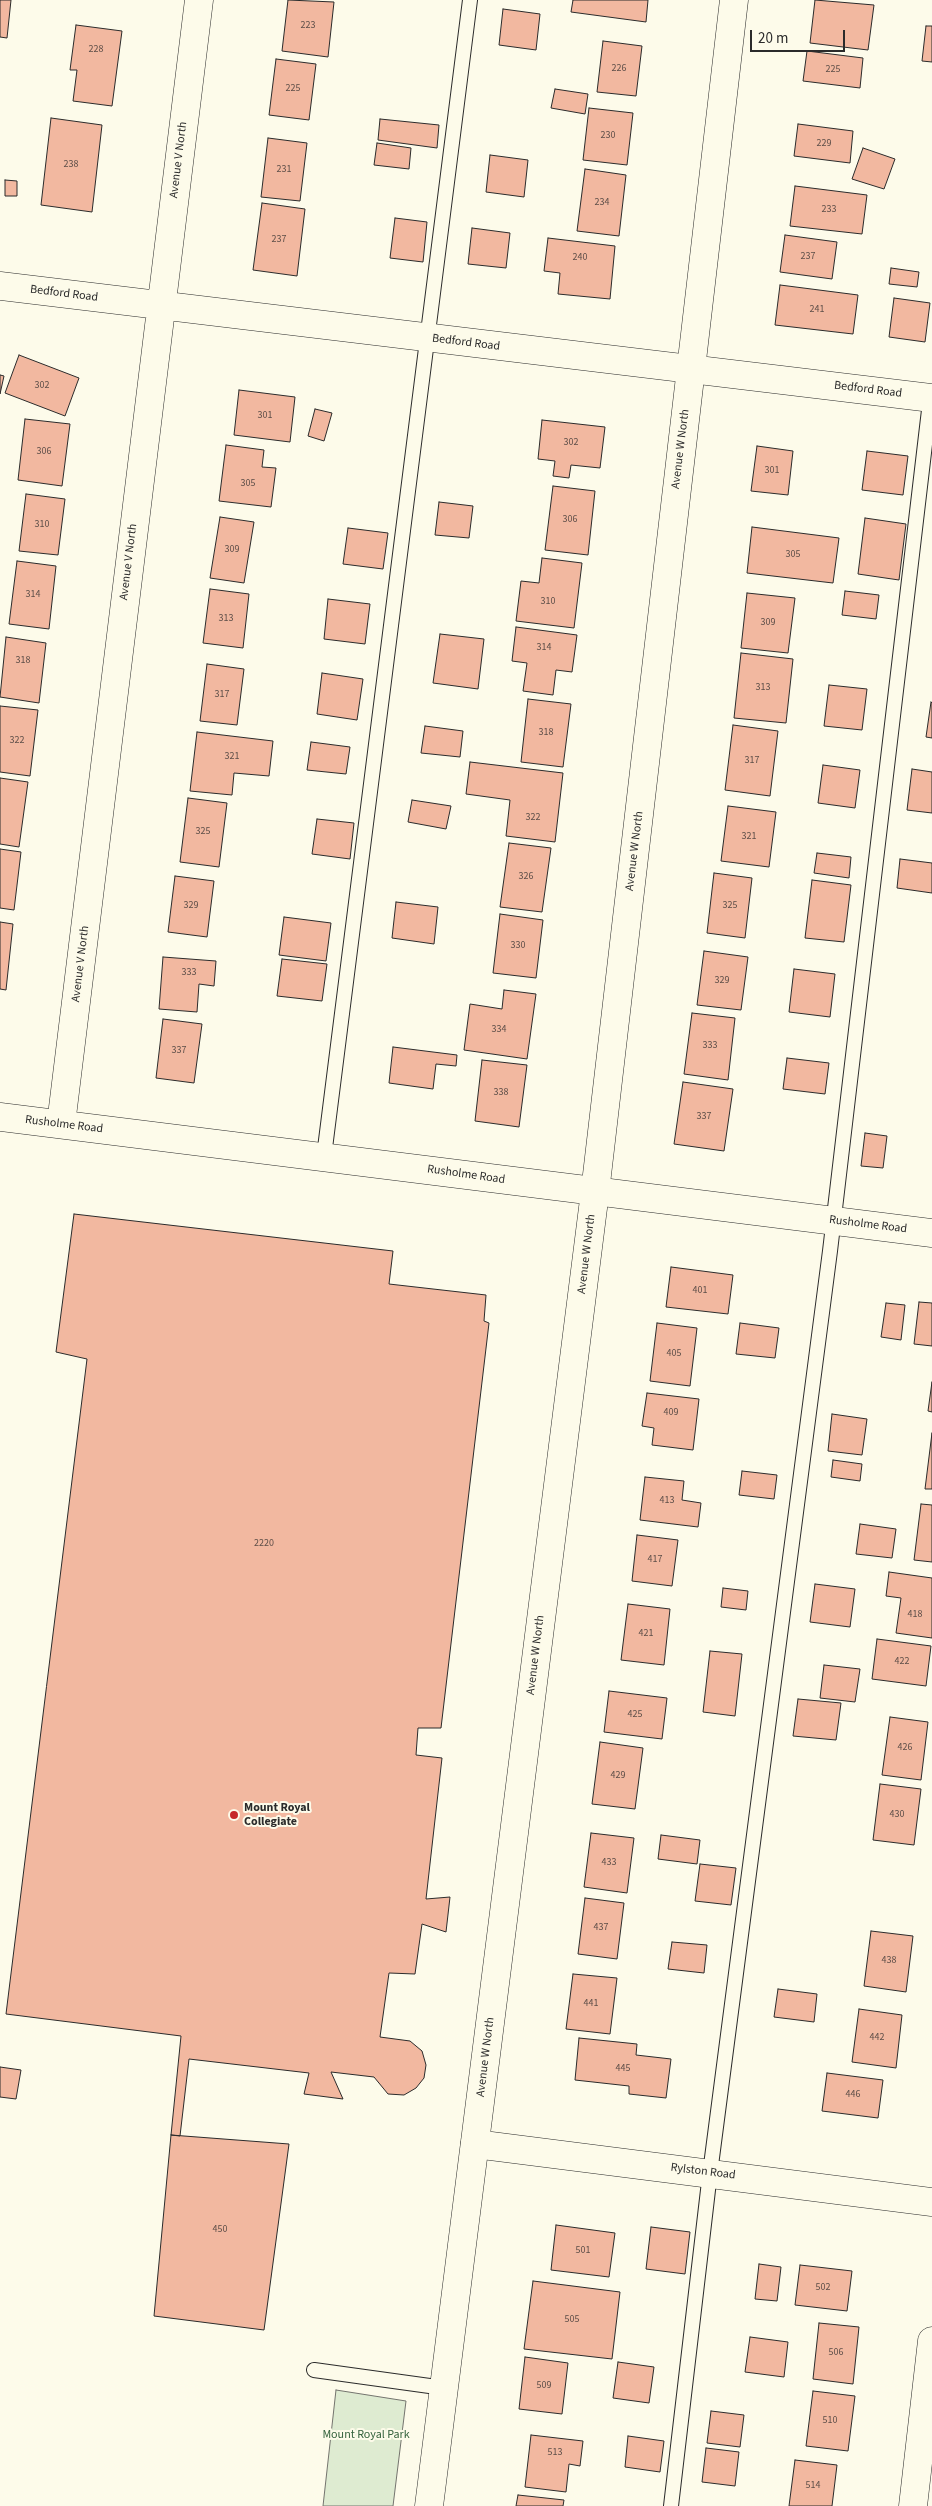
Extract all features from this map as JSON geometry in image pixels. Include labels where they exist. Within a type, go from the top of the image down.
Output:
[{"type":"street","name":"Avenue V North","points":[[61,1124],[199,0]]},
{"type":"street","name":"Avenue W North","points":[[430,2506],[595,1192],[734,0]]},
{"type":"street","name":"Bedford Road","points":[[0,286],[691,370],[932,394]]},
{"type":"street","name":"Rusholme Road","points":[[0,1117],[932,1233]]},
{"type":"street","name":"Rylston Road","points":[[475,2144],[932,2202]]},
{"type":"street","points":[[912,2506],[932,2341]]},
{"type":"lane","points":[[324,1156],[470,0]]},
{"type":"lane","points":[[671,2506],[710,2173],[833,1221],[932,394]]},
{"type":"lane","points":[[314,2370],[444,2388]]},
{"type":"green space","name":"Mount Royal Park","points":[[336,2390],[406,2401],[393,2506],[323,2506]]},
{"type":"building","points":[[0,0],[11,0],[7,38],[0,37]]},
{"type":"building","points":[[288,0],[334,2],[328,57],[282,51]]},
{"type":"building","points":[[573,0],[648,0],[646,22],[571,12]]},
{"type":"building","points":[[815,0],[874,5],[868,50],[810,43]]},
{"type":"building","points":[[503,9],[540,14],[536,50],[499,45]]},
{"type":"building","points":[[76,25],[122,31],[112,106],[73,101],[77,70],[70,70]]},
{"type":"building","points":[[926,26],[932,26],[932,62],[922,61]]},
{"type":"building","points":[[603,41],[642,46],[636,96],[597,92]]},
{"type":"building","points":[[807,51],[863,58],[860,88],[803,81]]},
{"type":"building","points":[[276,59],[316,64],[309,120],[269,115]]},
{"type":"building","points":[[555,89],[588,94],[585,114],[551,108]]},
{"type":"building","points":[[589,108],[633,113],[627,165],[583,160]]},
{"type":"building","points":[[51,118],[102,125],[92,212],[41,205]]},
{"type":"building","points":[[380,119],[439,125],[437,148],[378,140]]},
{"type":"building","points":[[798,124],[853,131],[850,163],[794,156]]},
{"type":"building","points":[[268,138],[307,143],[300,201],[261,197]]},
{"type":"building","points":[[377,143],[411,148],[409,169],[374,165]]},
{"type":"building","points":[[863,148],[895,159],[884,189],[852,179]]},
{"type":"building","points":[[490,155],[528,160],[524,197],[486,192]]},
{"type":"building","points":[[585,169],[626,175],[619,236],[577,231]]},
{"type":"building","points":[[5,180],[17,181],[17,196],[5,196]]},
{"type":"building","points":[[795,186],[867,195],[862,234],[790,226]]},
{"type":"building","points":[[262,203],[305,209],[297,276],[253,270]]},
{"type":"building","points":[[395,218],[427,222],[423,262],[390,258]]},
{"type":"building","points":[[472,228],[510,233],[506,268],[468,264]]},
{"type":"building","points":[[785,235],[837,242],[832,279],[780,272]]},
{"type":"building","points":[[548,238],[615,246],[610,299],[558,294],[560,273],[544,271]]},
{"type":"building","points":[[891,268],[919,272],[917,287],[889,284]]},
{"type":"building","points":[[780,285],[858,295],[853,334],[775,325]]},
{"type":"building","points":[[894,298],[930,303],[925,342],[889,337]]},
{"type":"building","points":[[19,355],[79,378],[65,416],[5,393]]},
{"type":"building","points":[[0,375],[4,376],[0,394]]},
{"type":"building","points":[[239,390],[295,397],[290,442],[234,435]]},
{"type":"building","points":[[315,409],[332,413],[324,441],[308,436]]},
{"type":"building","points":[[25,419],[70,424],[62,486],[18,480]]},
{"type":"building","points":[[542,420],[605,427],[600,468],[571,465],[569,478],[553,476],[555,461],[538,459]]},
{"type":"building","points":[[226,445],[264,450],[262,467],[276,468],[271,507],[219,501]]},
{"type":"building","points":[[757,446],[793,451],[788,495],[751,491]]},
{"type":"building","points":[[867,451],[908,456],[903,495],[862,490]]},
{"type":"building","points":[[553,486],[595,491],[588,555],[545,550]]},
{"type":"building","points":[[26,494],[65,499],[58,555],[19,551]]},
{"type":"building","points":[[439,502],[473,506],[469,538],[435,535]]},
{"type":"building","points":[[220,517],[254,522],[244,583],[210,578]]},
{"type":"building","points":[[865,518],[906,524],[899,580],[858,574]]},
{"type":"building","points":[[752,527],[839,538],[833,583],[747,573]]},
{"type":"building","points":[[348,528],[388,533],[383,569],[343,564]]},
{"type":"building","points":[[542,558],[582,563],[574,628],[516,621],[521,581],[539,583]]},
{"type":"building","points":[[17,561],[56,566],[49,629],[9,624]]},
{"type":"building","points":[[210,589],[249,594],[243,648],[203,643]]},
{"type":"building","points":[[845,591],[879,595],[876,619],[842,615]]},
{"type":"building","points":[[747,593],[795,598],[788,653],[741,648]]},
{"type":"building","points":[[328,599],[370,604],[365,644],[324,639]]},
{"type":"building","points":[[516,627],[577,635],[572,672],[556,670],[553,695],[523,691],[527,663],[512,661]]},
{"type":"building","points":[[440,634],[484,639],[478,689],[433,683]]},
{"type":"building","points":[[6,637],[46,643],[39,703],[0,697]]},
{"type":"building","points":[[741,653],[793,659],[786,723],[734,718]]},
{"type":"building","points":[[207,664],[244,669],[237,725],[200,721]]},
{"type":"building","points":[[322,673],[363,679],[357,720],[317,714]]},
{"type":"building","points":[[829,685],[867,689],[862,730],[824,726]]},
{"type":"building","points":[[528,699],[571,704],[563,767],[521,762]]},
{"type":"building","points":[[932,703],[932,738],[926,737]]},
{"type":"building","points":[[0,706],[38,710],[30,776],[0,772]]},
{"type":"building","points":[[733,725],[778,731],[770,796],[725,790]]},
{"type":"building","points":[[425,726],[463,731],[460,757],[421,753]]},
{"type":"building","points":[[197,732],[273,741],[269,776],[234,773],[232,795],[190,791]]},
{"type":"building","points":[[311,742],[350,747],[346,774],[307,770]]},
{"type":"building","points":[[470,762],[563,773],[555,842],[506,836],[510,800],[466,794]]},
{"type":"building","points":[[823,765],[860,770],[855,808],[818,803]]},
{"type":"building","points":[[912,769],[932,772],[932,813],[907,810]]},
{"type":"building","points":[[0,778],[28,782],[19,847],[0,844]]},
{"type":"building","points":[[188,798],[227,803],[219,867],[180,862]]},
{"type":"building","points":[[412,800],[451,806],[446,829],[408,822]]},
{"type":"building","points":[[728,806],[776,812],[769,867],[721,861]]},
{"type":"building","points":[[317,819],[354,823],[350,859],[312,854]]},
{"type":"building","points":[[509,843],[551,848],[542,912],[500,907]]},
{"type":"building","points":[[0,849],[21,852],[14,910],[0,908]]},
{"type":"building","points":[[817,853],[851,857],[849,878],[814,873]]},
{"type":"building","points":[[900,859],[932,863],[932,893],[897,888]]},
{"type":"building","points":[[714,873],[752,878],[745,938],[707,933]]},
{"type":"building","points":[[175,876],[214,881],[207,937],[168,932]]},
{"type":"building","points":[[812,880],[851,885],[844,942],[805,938]]},
{"type":"building","points":[[396,902],[438,907],[434,944],[392,938]]},
{"type":"building","points":[[500,914],[543,920],[536,978],[493,973]]},
{"type":"building","points":[[284,917],[331,923],[326,961],[279,955]]},
{"type":"building","points":[[0,922],[13,924],[6,990],[0,989]]},
{"type":"building","points":[[704,951],[748,957],[741,1010],[697,1005]]},
{"type":"building","points":[[163,957],[216,961],[214,986],[199,984],[197,1012],[159,1009]]},
{"type":"building","points":[[282,959],[327,964],[322,1001],[277,996]]},
{"type":"building","points":[[794,969],[835,974],[830,1017],[789,1012]]},
{"type":"building","points":[[504,990],[536,994],[527,1059],[464,1050],[470,1004],[502,1009]]},
{"type":"building","points":[[692,1013],[735,1018],[728,1080],[684,1074]]},
{"type":"building","points":[[163,1019],[202,1024],[194,1083],[156,1078]]},
{"type":"building","points":[[393,1047],[457,1055],[456,1066],[436,1064],[433,1089],[389,1083]]},
{"type":"building","points":[[787,1058],[829,1063],[825,1094],[783,1089]]},
{"type":"building","points":[[482,1060],[527,1065],[519,1127],[475,1121]]},
{"type":"building","points":[[683,1082],[733,1089],[724,1151],[674,1144]]},
{"type":"building","points":[[865,1133],[887,1136],[883,1168],[861,1166]]},
{"type":"building","points":[[74,1214],[393,1251],[389,1284],[486,1295],[484,1321],[489,1323],[441,1728],[418,1728],[416,1755],[442,1758],[426,1899],[450,1897],[446,1932],[422,1924],[415,1974],[389,1973],[380,2037],[410,2041],[422,2051],[426,2065],[424,2078],[416,2088],[404,2095],[388,2094],[374,2077],[331,2072],[343,2099],[304,2094],[309,2073],[189,2059],[180,2136],[171,2135],[181,2036],[6,2014],[87,1359],[56,1352]]},
{"type":"building","points":[[671,1267],[733,1275],[728,1314],[666,1307]]},
{"type":"building","points":[[919,1302],[932,1303],[932,1346],[914,1344]]},
{"type":"building","points":[[886,1303],[905,1305],[901,1340],[881,1337]]},
{"type":"building","points":[[657,1323],[697,1328],[690,1386],[650,1381]]},
{"type":"building","points":[[740,1323],[779,1328],[775,1358],[736,1354]]},
{"type":"building","points":[[932,1382],[932,1412],[928,1411]]},
{"type":"building","points":[[647,1393],[699,1399],[693,1450],[652,1445],[654,1428],[642,1426]]},
{"type":"building","points":[[832,1414],[867,1419],[862,1455],[828,1451]]},
{"type":"building","points":[[932,1433],[932,1489],[925,1489]]},
{"type":"building","points":[[833,1460],[862,1464],[860,1481],[831,1477]]},
{"type":"building","points":[[742,1471],[777,1475],[774,1499],[739,1495]]},
{"type":"building","points":[[645,1477],[684,1481],[682,1500],[701,1503],[698,1527],[640,1520]]},
{"type":"building","points":[[921,1504],[932,1505],[932,1562],[914,1560]]},
{"type":"building","points":[[860,1524],[896,1529],[892,1558],[856,1554]]},
{"type":"building","points":[[637,1535],[678,1540],[672,1586],[632,1581]]},
{"type":"building","points":[[889,1572],[932,1578],[932,1638],[896,1633],[901,1598],[886,1596]]},
{"type":"building","points":[[815,1584],[855,1589],[850,1627],[810,1622]]},
{"type":"building","points":[[723,1588],[748,1591],[746,1610],[721,1607]]},
{"type":"building","points":[[628,1604],[670,1609],[664,1665],[621,1660]]},
{"type":"building","points":[[877,1639],[931,1646],[926,1686],[872,1679]]},
{"type":"building","points":[[710,1651],[742,1654],[735,1716],[703,1712]]},
{"type":"building","points":[[824,1665],[860,1669],[855,1702],[820,1698]]},
{"type":"building","points":[[609,1691],[667,1698],[662,1739],[604,1732]]},
{"type":"building","points":[[798,1699],[841,1703],[836,1740],[793,1736]]},
{"type":"building","points":[[890,1717],[928,1722],[921,1780],[882,1775]]},
{"type":"building","points":[[600,1742],[643,1748],[635,1809],[592,1804]]},
{"type":"building","points":[[880,1784],[921,1789],[914,1845],[873,1840]]},
{"type":"building","points":[[591,1833],[634,1838],[627,1893],[584,1887]]},
{"type":"building","points":[[661,1835],[700,1840],[697,1864],[658,1859]]},
{"type":"building","points":[[700,1864],[736,1868],[731,1905],[695,1901]]},
{"type":"building","points":[[585,1898],[624,1903],[617,1959],[578,1954]]},
{"type":"building","points":[[871,1931],[913,1936],[906,1992],[864,1986]]},
{"type":"building","points":[[672,1942],[707,1945],[704,1973],[668,1969]]},
{"type":"building","points":[[573,1974],[617,1978],[610,2034],[566,2029]]},
{"type":"building","points":[[778,1989],[817,1994],[814,2022],[774,2017]]},
{"type":"building","points":[[859,2009],[902,2015],[896,2068],[852,2062]]},
{"type":"building","points":[[579,2038],[637,2044],[636,2055],[671,2059],[666,2098],[629,2094],[629,2086],[575,2080]]},
{"type":"building","points":[[0,2067],[21,2070],[16,2099],[0,2097]]},
{"type":"building","points":[[827,2073],[883,2080],[878,2118],[822,2111]]},
{"type":"building","points":[[171,2135],[289,2144],[264,2330],[154,2316]]},
{"type":"building","points":[[556,2225],[615,2233],[609,2277],[551,2270]]},
{"type":"building","points":[[651,2227],[690,2232],[685,2274],[646,2269]]},
{"type":"building","points":[[759,2264],[781,2267],[777,2301],[755,2299]]},
{"type":"building","points":[[800,2265],[852,2271],[847,2311],[795,2305]]},
{"type":"building","points":[[533,2281],[620,2292],[612,2359],[524,2349]]},
{"type":"building","points":[[819,2323],[859,2327],[853,2384],[813,2379]]},
{"type":"building","points":[[750,2337],[788,2342],[784,2377],[745,2372]]},
{"type":"building","points":[[525,2357],[568,2363],[562,2414],[519,2409]]},
{"type":"building","points":[[618,2362],[654,2367],[649,2403],[613,2398]]},
{"type":"building","points":[[813,2391],[855,2396],[848,2451],[806,2446]]},
{"type":"building","points":[[711,2411],[744,2415],[740,2447],[707,2443]]},
{"type":"building","points":[[531,2435],[583,2441],[580,2466],[569,2464],[566,2492],[525,2487]]},
{"type":"building","points":[[628,2436],[664,2441],[660,2472],[625,2467]]},
{"type":"building","points":[[706,2448],[739,2452],[735,2486],[702,2482]]},
{"type":"building","points":[[795,2460],[837,2465],[832,2506],[789,2506]]},
{"type":"building","points":[[518,2495],[564,2500],[563,2506],[516,2506]]},
{"type":"place","name":"Mount Royal Collegiate","points":[[234,1815]]}]
